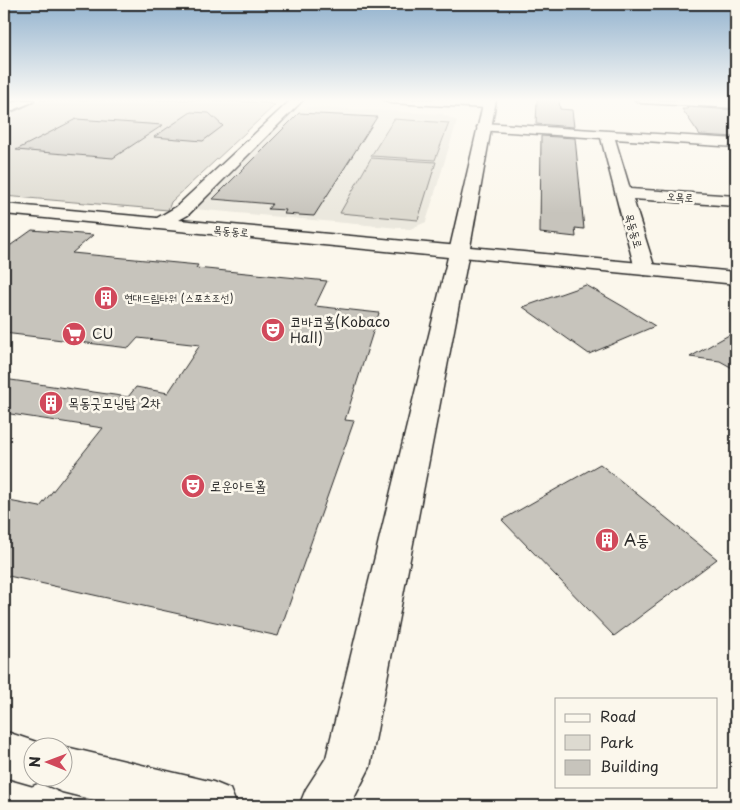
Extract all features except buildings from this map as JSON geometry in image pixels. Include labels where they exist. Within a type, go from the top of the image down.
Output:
[{"type":"street","points":[[159,224],[182,211],[258,138]]},
{"type":"street","points":[[323,806],[347,767],[452,274],[459,252],[481,138]]},
{"type":"street","name":"목동동로","points":[[609,138],[645,269]]},
{"type":"street","points":[[653,138],[736,143]]},
{"type":"street","name":"오목로","points":[[624,193],[736,202]]},
{"type":"street","name":"목동동로","points":[[4,210],[736,278]]},
{"type":"street","points":[[4,754],[22,759]]},
{"type":"street","points":[[72,771],[213,806]]},
{"type":"shaded area","points":[[267,138],[452,138],[426,222],[410,229],[195,209]]},
{"type":"green space","points":[[4,138],[240,138],[171,202],[168,210],[4,196]]},
{"type":"green space","points":[[382,138],[443,138],[435,160],[371,156]]},
{"type":"green space","points":[[371,158],[436,162],[418,220],[340,213]]},
{"type":"place","name":"현대드림타워 (스포츠조선)","points":[[106,298]]},
{"type":"place","name":"코바코홀(Kobaco Hall)","points":[[273,330]]},
{"type":"place","name":"CU","points":[[74,334]]},
{"type":"place","name":"목동굿모닝탑 2차","points":[[51,403]]},
{"type":"place","name":"로운아트홀","points":[[193,486]]},
{"type":"place","name":"A동","points":[[607,540]]}]
